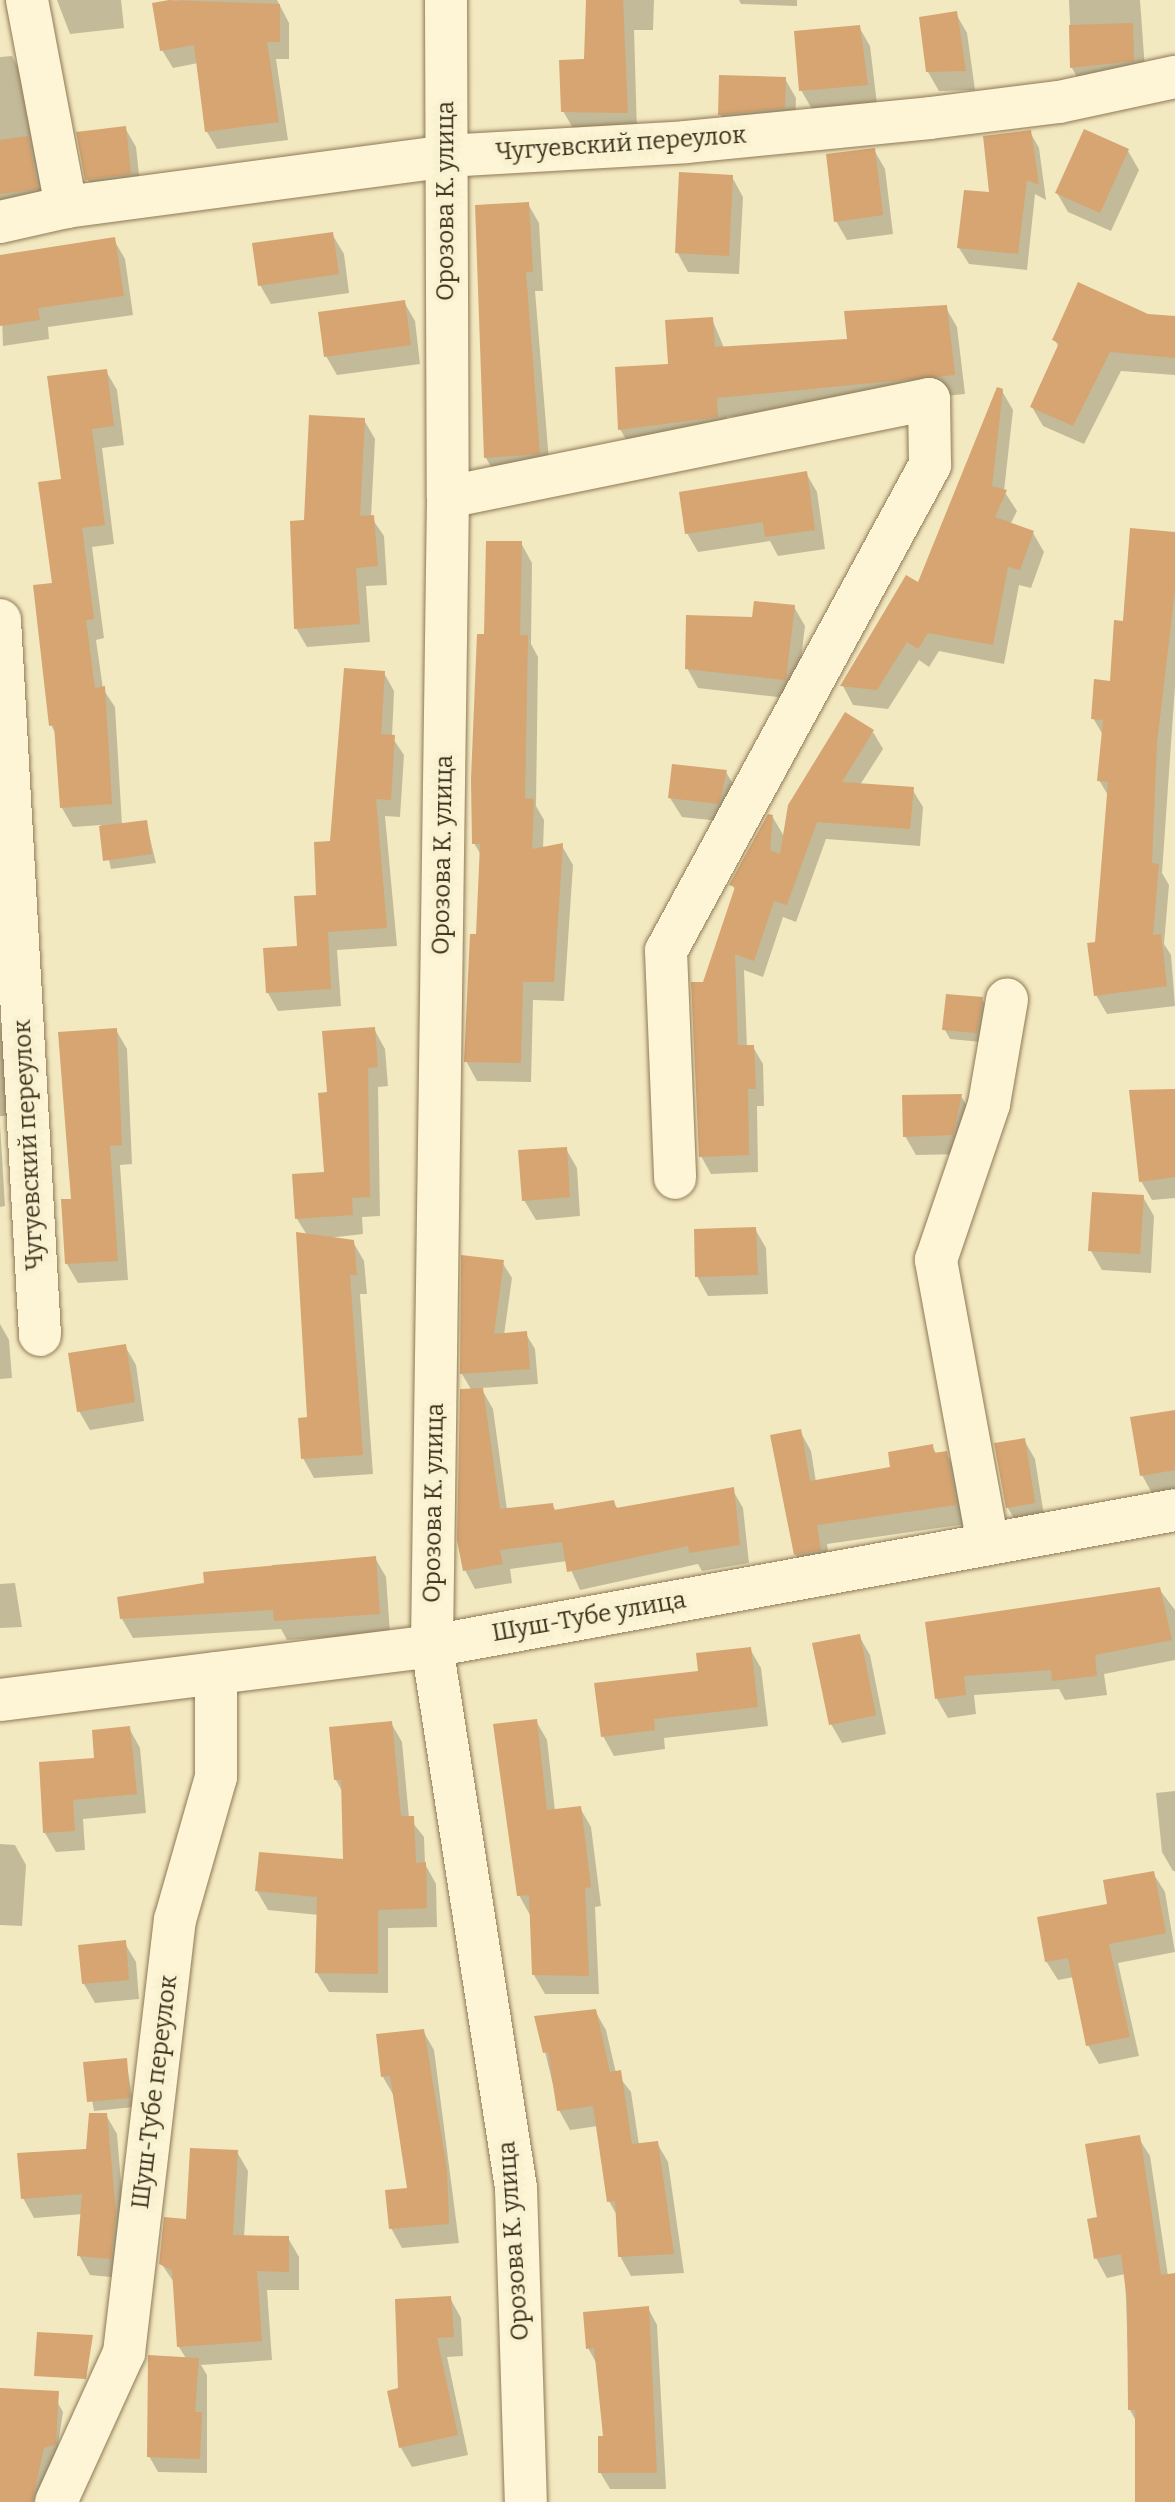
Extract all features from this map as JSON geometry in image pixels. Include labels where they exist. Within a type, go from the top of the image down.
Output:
[{"type":"street","points":[[27,0],[66,207]]},
{"type":"street","name":"Орозова К. улица","points":[[446,0],[448,497],[432,1646],[516,2188],[526,2502]]},
{"type":"street","name":"Чугуевский переулок","points":[[0,222],[66,207],[446,156],[686,142],[930,118],[1059,102],[1175,77]]},
{"type":"street","points":[[448,497],[929,399],[930,465],[666,951],[675,1178]]},
{"type":"street","name":"Чугуевский переулок","points":[[0,620],[40,1335]]},
{"type":"street","points":[[988,1544],[936,1260],[989,1104],[1007,1000]]},
{"type":"street","name":"Шуш-Тубе улица","points":[[0,1700],[432,1646],[1175,1510]]},
{"type":"street","name":"Шуш-Тубе переулок","points":[[56,2502],[124,2353],[175,1920],[216,1777],[216,1673]]},
{"type":"building","points":[[169,0],[280,4],[280,42],[267,42],[279,122],[205,132],[194,45],[160,51],[152,3]]},
{"type":"building","points":[[586,0],[623,0],[628,113],[561,112],[559,60],[584,59]]},
{"type":"building","points":[[957,11],[966,71],[926,72],[919,17]]},
{"type":"building","points":[[1133,23],[1134,61],[1070,68],[1069,25]]},
{"type":"building","points":[[860,25],[868,85],[799,91],[794,31]]},
{"type":"building","points":[[719,75],[786,77],[785,108],[718,115]]},
{"type":"building","points":[[126,126],[131,174],[85,180],[76,132]]},
{"type":"building","points":[[1084,129],[1129,149],[1100,213],[1055,193]]},
{"type":"building","points":[[1031,130],[1039,185],[1027,180],[1018,254],[957,248],[964,190],[989,192],[983,136]]},
{"type":"building","points":[[28,136],[38,189],[0,194],[0,140]]},
{"type":"building","points":[[875,148],[883,215],[834,222],[826,154]]},
{"type":"building","points":[[679,172],[733,175],[729,256],[675,253]]},
{"type":"building","points":[[529,202],[533,272],[526,272],[540,454],[484,458],[475,205]]},
{"type":"building","points":[[333,232],[339,274],[258,286],[252,243]]},
{"type":"building","points":[[115,237],[124,296],[38,308],[40,320],[0,326],[0,255]]},
{"type":"building","points":[[1078,282],[1148,314],[1175,316],[1175,358],[1110,352],[1073,426],[1030,407],[1059,343],[1052,340]]},
{"type":"building","points":[[405,300],[411,345],[324,357],[318,312]]},
{"type":"building","points":[[947,305],[955,375],[717,398],[718,417],[618,430],[615,367],[668,364],[665,320],[713,317],[715,347],[847,339],[844,311]]},
{"type":"building","points":[[107,369],[114,426],[92,429],[105,525],[82,528],[94,619],[86,620],[95,688],[105,686],[112,804],[60,808],[54,725],[49,726],[33,585],[52,583],[38,482],[61,479],[47,376]]},
{"type":"building","points":[[997,387],[1003,389],[992,486],[1007,490],[995,517],[1034,531],[1020,570],[1008,567],[993,645],[928,633],[918,649],[907,642],[877,690],[840,686],[906,575],[918,582]]},
{"type":"building","points":[[309,415],[365,418],[360,516],[374,515],[378,566],[356,568],[360,624],[294,629],[290,521],[304,520]]},
{"type":"building","points":[[807,471],[815,530],[765,537],[763,522],[685,534],[679,492]]},
{"type":"building","points":[[1130,528],[1175,532],[1175,590],[1157,743],[1152,863],[1159,864],[1153,935],[1161,934],[1167,986],[1094,996],[1087,943],[1095,942],[1108,782],[1097,781],[1103,720],[1091,719],[1094,679],[1110,681],[1114,620],[1123,621]]},
{"type":"building","points":[[486,541],[522,541],[520,635],[528,635],[525,798],[534,799],[532,849],[563,843],[554,982],[523,982],[521,1063],[464,1062],[470,934],[476,934],[480,844],[472,844],[471,779],[477,634],[484,634]]},
{"type":"building","points":[[754,601],[795,605],[786,680],[685,669],[686,615],[752,617]]},
{"type":"building","points":[[344,668],[385,671],[381,734],[395,735],[391,800],[376,799],[387,928],[328,932],[331,989],[266,993],[263,948],[297,946],[294,896],[316,895],[314,842],[330,841]]},
{"type":"building","points":[[845,712],[874,730],[842,782],[914,787],[910,829],[817,822],[787,905],[774,901],[754,961],[735,954],[738,1045],[754,1045],[756,1089],[748,1089],[749,1155],[699,1157],[691,982],[703,982],[735,887],[729,885],[768,814],[773,815],[770,850],[780,854],[788,805]]},
{"type":"building","points":[[672,764],[727,770],[719,804],[668,798]]},
{"type":"building","points":[[147,820],[152,854],[103,861],[99,826]]},
{"type":"building","points":[[946,994],[983,997],[977,1033],[942,1030]]},
{"type":"building","points":[[375,1027],[378,1067],[368,1068],[370,1197],[352,1198],[353,1215],[295,1219],[292,1174],[324,1172],[318,1093],[327,1092],[322,1031]]},
{"type":"building","points":[[117,1028],[122,1145],[110,1146],[118,1261],[65,1264],[61,1199],[71,1199],[58,1032]]},
{"type":"building","points":[[1175,1089],[1175,1177],[1139,1182],[1129,1090]]},
{"type":"building","points":[[962,1094],[953,1135],[903,1137],[902,1095]]},
{"type":"building","points":[[567,1147],[570,1197],[522,1201],[518,1150]]},
{"type":"building","points":[[1092,1192],[1144,1195],[1140,1254],[1088,1251]]},
{"type":"building","points":[[756,1227],[758,1275],[695,1277],[694,1229]]},
{"type":"building","points":[[296,1232],[354,1240],[357,1275],[350,1275],[363,1455],[301,1459],[298,1418],[307,1417]]},
{"type":"building","points":[[461,1255],[504,1260],[494,1334],[527,1331],[530,1369],[460,1374]]},
{"type":"building","points":[[126,1344],[135,1402],[77,1412],[68,1353]]},
{"type":"building","points":[[483,1388],[500,1509],[553,1503],[554,1510],[614,1500],[616,1508],[734,1487],[740,1545],[689,1553],[688,1546],[567,1572],[562,1542],[500,1550],[503,1564],[463,1571],[457,1540],[460,1389]]},
{"type":"building","points":[[1175,1410],[1175,1470],[1140,1476],[1130,1417]]},
{"type":"building","points":[[801,1429],[810,1481],[890,1467],[888,1452],[933,1444],[934,1453],[947,1451],[956,1505],[817,1525],[821,1550],[794,1555],[770,1435]]},
{"type":"building","points":[[1025,1438],[1035,1503],[1006,1508],[994,1443]]},
{"type":"building","points":[[376,1556],[380,1614],[274,1621],[273,1610],[120,1619],[117,1597],[204,1583],[203,1572]]},
{"type":"building","points":[[1160,1587],[1172,1640],[1095,1655],[1097,1676],[1052,1681],[1051,1670],[964,1676],[966,1695],[935,1699],[925,1622]]},
{"type":"building","points":[[860,1634],[876,1715],[829,1725],[812,1643]]},
{"type":"building","points":[[751,1647],[758,1707],[654,1719],[655,1730],[601,1737],[594,1683],[698,1671],[696,1653]]},
{"type":"building","points":[[537,1719],[547,1810],[581,1806],[591,1887],[585,1888],[589,1976],[532,1975],[529,1895],[517,1896],[493,1724]]},
{"type":"building","points":[[392,1721],[401,1816],[414,1816],[416,1863],[426,1862],[427,1908],[378,1910],[378,1974],[315,1973],[317,1897],[255,1891],[259,1852],[343,1859],[341,1780],[334,1780],[329,1727]]},
{"type":"building","points":[[130,1726],[137,1794],[73,1800],[75,1831],[43,1833],[39,1762],[94,1758],[92,1730]]},
{"type":"building","points":[[1154,1871],[1166,1933],[1109,1944],[1130,2037],[1086,2046],[1068,1958],[1045,1962],[1037,1917],[1107,1904],[1103,1880]]},
{"type":"building","points":[[126,1940],[129,1980],[82,1984],[78,1945]]},
{"type":"building","points":[[596,2009],[610,2072],[621,2070],[632,2144],[658,2141],[674,2254],[618,2257],[615,2201],[607,2202],[593,2106],[557,2111],[548,2052],[543,2053],[534,2016]]},
{"type":"building","points":[[424,2029],[447,2169],[449,2224],[389,2229],[385,2190],[407,2188],[390,2076],[381,2077],[376,2034]]},
{"type":"building","points":[[127,2058],[130,2098],[87,2102],[83,2062]]},
{"type":"building","points":[[89,2113],[107,2113],[116,2212],[111,2259],[77,2256],[82,2194],[21,2199],[17,2153],[86,2149]]},
{"type":"building","points":[[1140,2135],[1161,2275],[1175,2273],[1175,2502],[1135,2502],[1135,2410],[1128,2410],[1127,2300],[1121,2254],[1094,2259],[1087,2219],[1097,2217],[1085,2144]]},
{"type":"building","points":[[190,2148],[238,2150],[233,2235],[289,2236],[289,2272],[257,2271],[262,2341],[177,2347],[172,2270],[159,2264],[164,2217],[186,2219]]},
{"type":"building","points":[[451,2296],[454,2337],[437,2338],[458,2435],[399,2448],[387,2391],[398,2388],[395,2299]]},
{"type":"building","points":[[649,2306],[657,2473],[598,2473],[598,2436],[603,2436],[594,2348],[586,2349],[583,2312]]},
{"type":"building","points":[[37,2332],[93,2335],[86,2379],[34,2376]]},
{"type":"building","points":[[148,2355],[199,2358],[195,2412],[202,2412],[200,2459],[147,2457]]},
{"type":"building","points":[[0,2388],[59,2391],[56,2444],[44,2448],[32,2502],[0,2502]]}]
